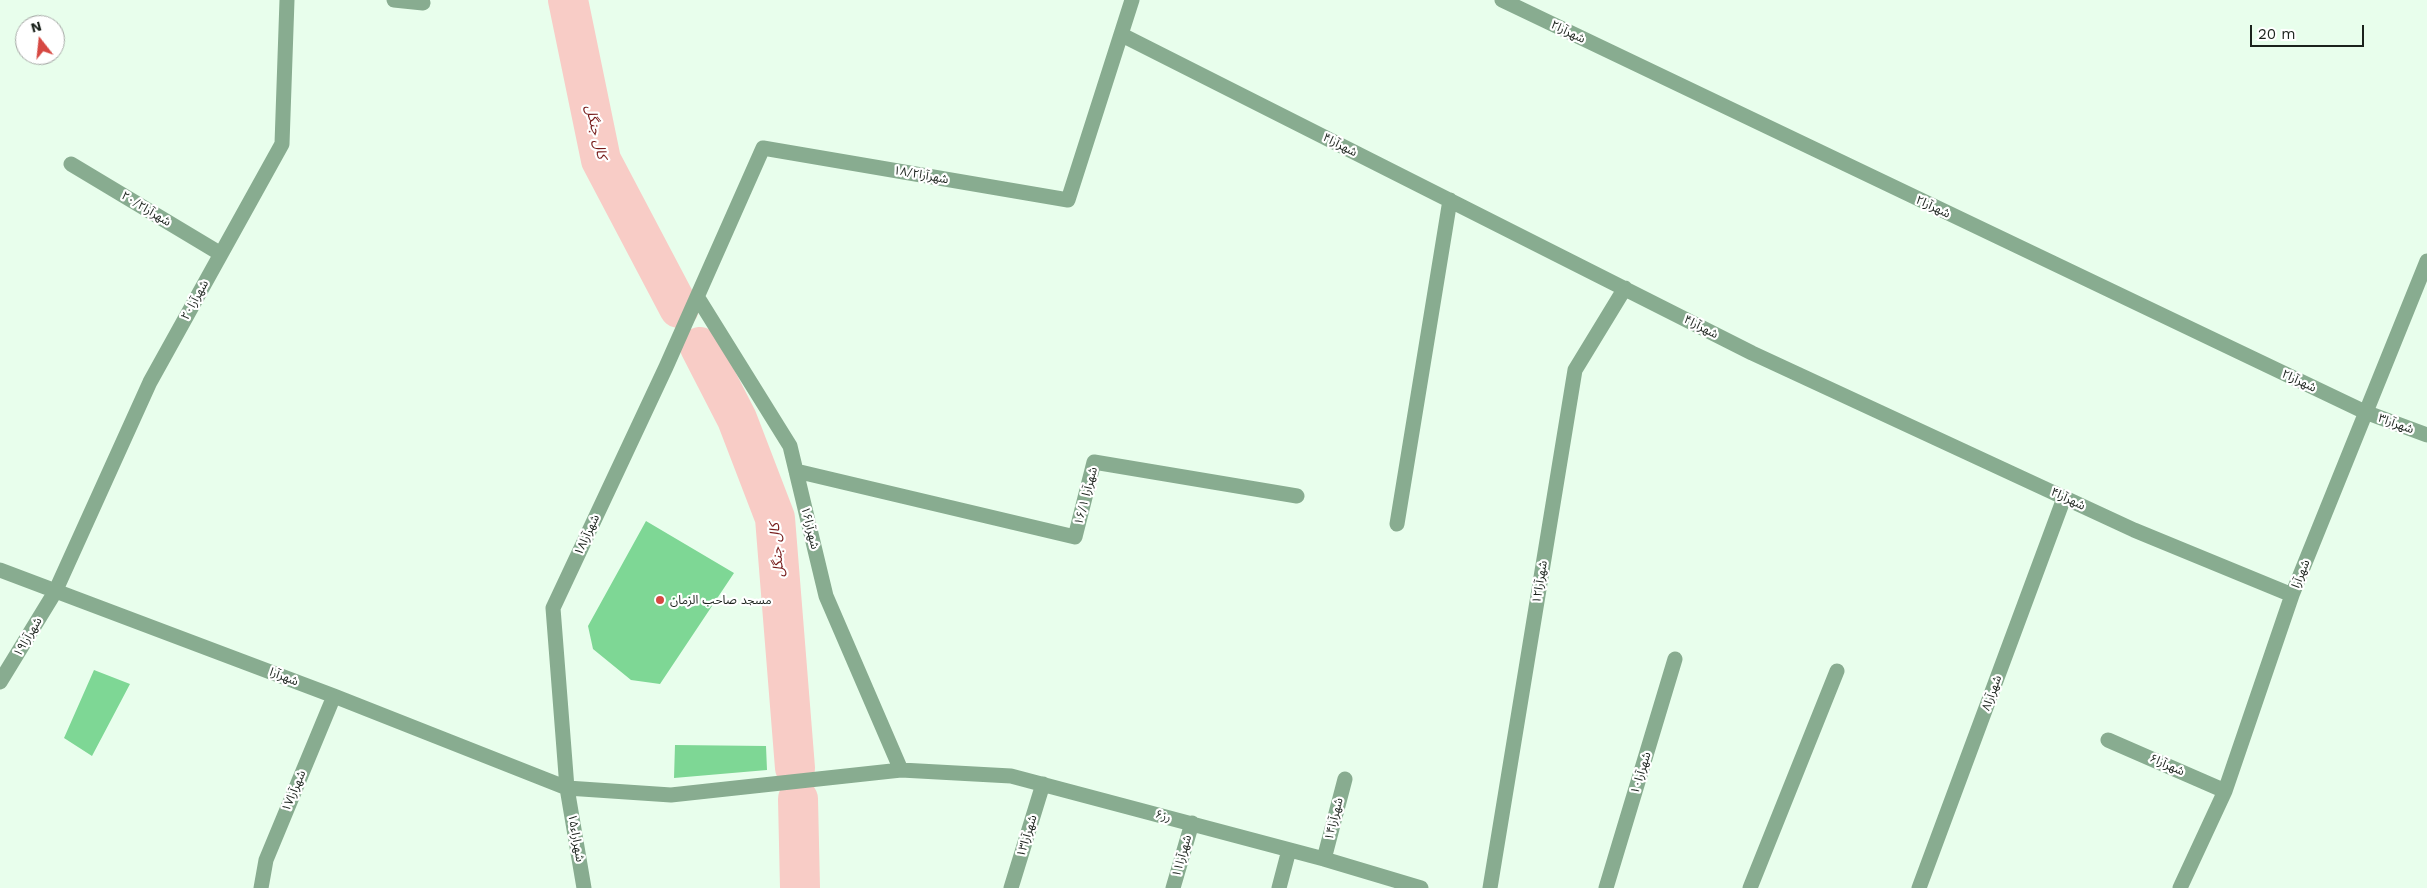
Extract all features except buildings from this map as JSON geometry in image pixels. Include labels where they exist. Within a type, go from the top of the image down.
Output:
[{"type":"street","name":"شهرآرا۲۰","points":[[55,592],[150,382],[282,144],[287,0]]},
{"type":"street","points":[[394,0],[423,2]]},
{"type":"street","points":[[1122,35],[1132,0]]},
{"type":"street","name":"شهرآرا۲","points":[[1502,0],[2365,412]]},
{"type":"street","name":"شهرآرا۴","points":[[1122,35],[1752,353],[2134,530],[2292,595]]},
{"type":"street","name":"شهرآرا۱۸/۲","points":[[698,298],[763,148],[1068,200],[1122,35]]},
{"type":"street","name":"شهرآرا۲۰/۲","points":[[71,164],[221,254]]},
{"type":"street","points":[[1397,524],[1450,200]]},
{"type":"street","name":"شهرآرا","points":[[2180,888],[2225,791],[2292,595],[2427,261]]},
{"type":"street","name":"شهرآرا۱۲","points":[[1490,888],[1575,370],[1625,288]]},
{"type":"street","name":"شهرآرا۱۶","points":[[698,298],[790,446],[826,596],[901,770]]},
{"type":"street","name":"شهرآرا۱۸","points":[[567,788],[553,608],[698,298]]},
{"type":"street","name":"شهرآرا۳","points":[[2365,412],[2427,435]]},
{"type":"street","name":"شهرآرا ۱۶/۱","points":[[796,471],[1075,537],[1094,462],[1297,496]]},
{"type":"street","name":"شهرآرا۸","points":[[1920,888],[2064,498]]},
{"type":"street","name":"شهرآرا","points":[[0,570],[334,696],[567,788],[671,795],[901,770]]},
{"type":"street","name":"شهرآرا۱۹","points":[[0,682],[55,592]]},
{"type":"street","name":"شهرآرا۱۰","points":[[1606,888],[1675,659]]},
{"type":"street","points":[[1750,888],[1837,671]]},
{"type":"street","name":"شهرآرا۱۷","points":[[261,888],[266,860],[334,696]]},
{"type":"street","name":"شهرآرا۶","points":[[2108,740],[2225,791]]},
{"type":"street","name":"رز۶","points":[[901,770],[1010,776],[1192,823],[1421,888]]},
{"type":"street","name":"شهرآرا۱۴","points":[[1324,859],[1344,779]]},
{"type":"street","name":"شهرآرا۱۳","points":[[1012,888],[1042,784]]},
{"type":"street","name":"شهراراء۱۵","points":[[567,788],[584,888]]},
{"type":"street","name":"شهرآرا۱۱","points":[[1173,888],[1192,823]]},
{"type":"street","points":[[1279,888],[1289,850]]},
{"type":"waterway","name":"کال جنگل","points":[[568,0],[601,160],[679,308]]},
{"type":"waterway","name":"کال جنگل","points":[[700,347],[737,419],[775,518],[795,768]]},
{"type":"waterway","name":"کال جنگل","points":[[798,799],[800,888]]},
{"type":"place","name":"مسجد صاحب الزمان","points":[[660,600]]}]
